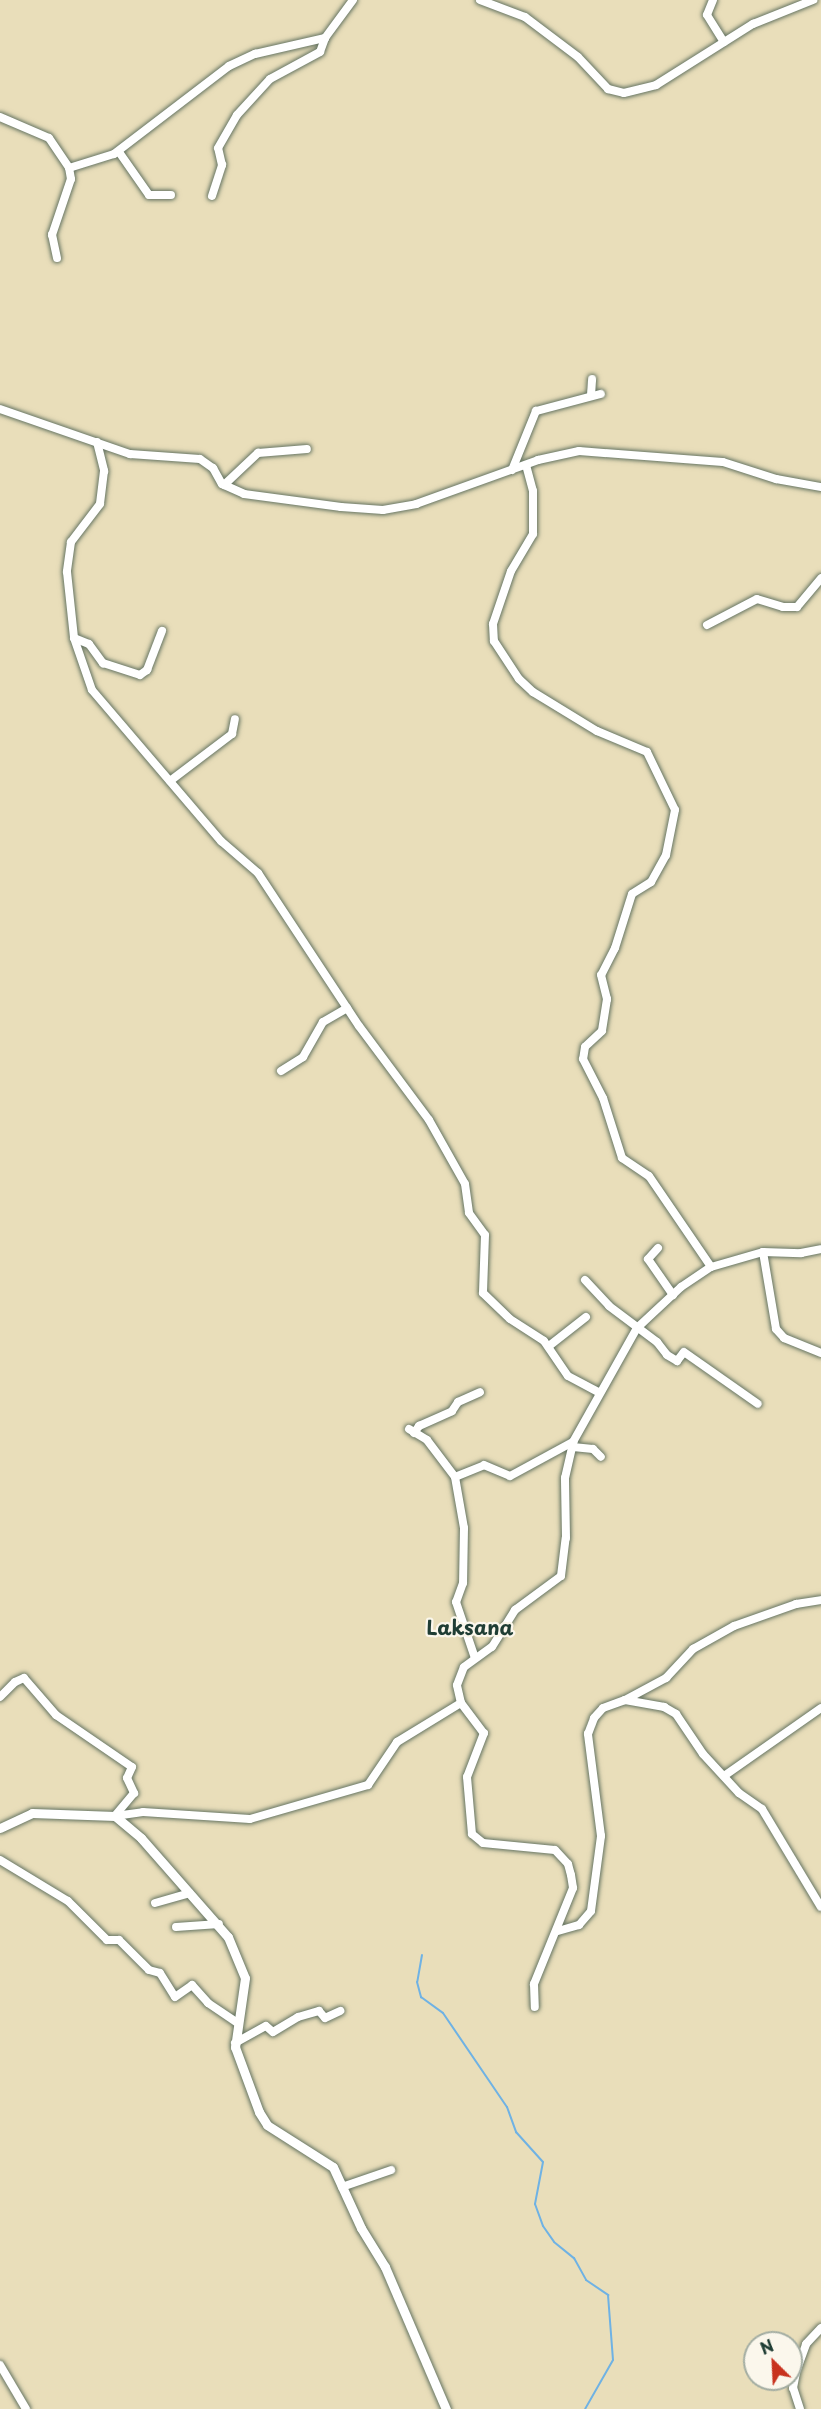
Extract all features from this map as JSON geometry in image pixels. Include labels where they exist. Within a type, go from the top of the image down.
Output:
[{"type":"main road","points":[[0,1828],[32,1813],[115,1816],[141,1838],[219,1924],[236,1949],[245,1978],[235,2043],[251,2095],[267,2125],[327,2161],[384,2267],[446,2409]]},
{"type":"street","points":[[212,196],[222,165],[218,148],[240,112],[270,79],[320,52],[325,38],[353,0]]},
{"type":"street","points":[[480,0],[525,16],[578,57],[612,91],[638,92],[656,84],[763,20],[813,0]]},
{"type":"street","points":[[713,0],[707,17],[724,42]]},
{"type":"street","points":[[69,168],[119,152],[230,66],[255,54],[325,38]]},
{"type":"street","points":[[0,117],[50,138],[69,168],[71,179],[52,235],[57,258]]},
{"type":"street","points":[[119,152],[149,195],[171,195]]},
{"type":"street","points":[[591,395],[592,379]]},
{"type":"street","points":[[512,470],[536,411],[601,394]]},
{"type":"street","points":[[0,409],[130,454],[200,459],[213,468],[224,485],[244,494],[383,510],[416,504],[569,452],[615,453],[723,462],[776,479],[821,487]]},
{"type":"street","points":[[97,442],[104,471],[100,504],[74,537],[69,548],[67,572],[74,638],[84,674],[100,703],[221,841],[242,855],[264,880],[347,1008],[429,1120],[465,1184],[469,1213],[485,1235],[483,1293],[549,1346],[568,1376],[600,1393]]},
{"type":"street","points":[[224,485],[258,453],[307,448]]},
{"type":"street","points":[[526,465],[533,490],[533,534],[511,572],[493,624],[494,641],[519,679],[533,692],[597,731],[647,752],[660,783],[673,801],[666,855],[651,882],[632,894],[614,953],[601,975],[606,997],[602,1031],[585,1047],[582,1056],[603,1098],[622,1158],[649,1176],[711,1267]]},
{"type":"street","points":[[706,625],[757,599],[783,607],[797,607],[821,578]]},
{"type":"street","points":[[74,638],[89,644],[103,663],[140,675],[147,670],[162,631]]},
{"type":"street","points":[[170,781],[232,734],[235,719]]},
{"type":"street","points":[[281,1071],[303,1057],[323,1022],[347,1008]]},
{"type":"street","points":[[658,1248],[648,1259],[673,1295]]},
{"type":"street","points":[[535,2007],[534,1984],[558,1931],[573,1888],[562,1856],[542,1846],[483,1843],[472,1834],[466,1777],[484,1732],[461,1703],[457,1685],[460,1672],[492,1647],[515,1610],[563,1572],[566,1538],[564,1499],[573,1445],[637,1328],[673,1295],[711,1267],[763,1252],[821,1249]]},
{"type":"street","points":[[763,1252],[776,1329],[784,1338],[821,1353]]},
{"type":"street","points":[[585,1280],[609,1306],[674,1360],[684,1352],[758,1404]]},
{"type":"street","points":[[549,1346],[586,1317]]},
{"type":"street","points":[[476,1658],[456,1602],[463,1583],[464,1528],[455,1477],[427,1440],[411,1431],[452,1411],[458,1402],[480,1392]]},
{"type":"street","points":[[455,1477],[484,1465],[510,1476],[573,1445],[592,1449],[601,1457]]},
{"type":"street","points":[[558,1931],[579,1925],[591,1911],[601,1836],[588,1734],[594,1718],[603,1708],[625,1700],[666,1678],[693,1649],[734,1626],[804,1601],[821,1600]]},
{"type":"street","points":[[0,1697],[15,1682],[24,1678],[56,1715],[132,1767],[127,1778],[134,1793],[115,1816]]},
{"type":"street","points":[[625,1700],[671,1710],[724,1776],[762,1809],[821,1907]]},
{"type":"street","points":[[115,1816],[143,1812],[240,1820],[284,1812],[359,1790],[376,1776],[397,1742],[461,1703]]},
{"type":"street","points":[[724,1776],[821,1708]]},
{"type":"street","points":[[0,1860],[68,1901],[107,1940],[119,1940],[149,1970],[160,1973],[175,1997],[192,1985],[208,2003],[238,2023]]},
{"type":"street","points":[[155,1903],[190,1893]]},
{"type":"street","points":[[176,1927],[219,1924]]},
{"type":"street","points":[[235,2043],[265,2026],[273,2032],[298,2017],[319,2011],[324,2018],[340,2011]]},
{"type":"street","points":[[342,2187],[391,2170]]},
{"type":"street","points":[[800,2409],[793,2388],[796,2372],[806,2344],[821,2328]]},
{"type":"street","points":[[0,2365],[26,2409]]},
{"type":"waterway","points":[[422,1955],[417,1982],[421,1997],[443,2013],[507,2107],[516,2132],[543,2162],[535,2204],[543,2226],[554,2242],[574,2258],[586,2280],[608,2295],[613,2360],[585,2409]]},
{"type":"district","name":"Laksana","points":[[470,1627]]}]
